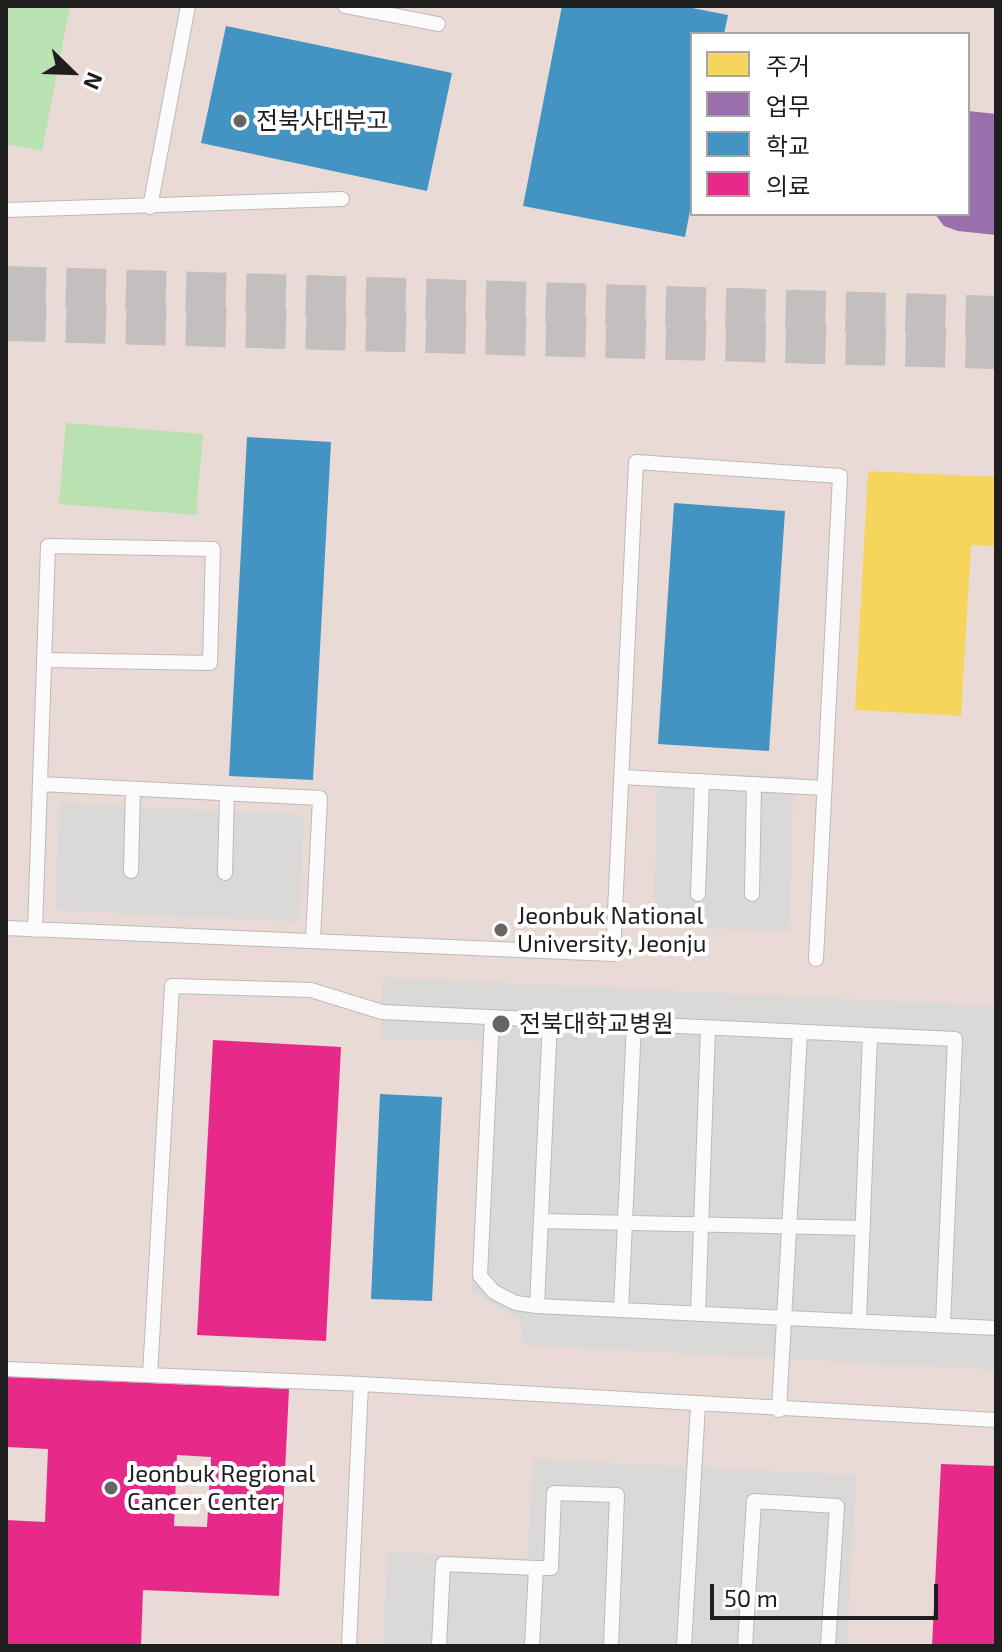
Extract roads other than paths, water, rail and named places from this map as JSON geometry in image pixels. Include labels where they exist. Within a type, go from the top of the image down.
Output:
[{"type":"lane","points":[[150,207],[188,6]]},
{"type":"lane","points":[[347,6],[438,24]]},
{"type":"lane","points":[[6,210],[342,199]]},
{"type":"lane","points":[[6,928],[613,954],[636,462],[840,476],[816,959]]},
{"type":"lane","points":[[35,930],[48,546],[213,549],[210,663],[46,660]]},
{"type":"lane","points":[[622,777],[824,788]]},
{"type":"lane","points":[[698,894],[702,781]]},
{"type":"lane","points":[[41,784],[320,798],[313,939]]},
{"type":"lane","points":[[752,894],[754,784]]},
{"type":"lane","points":[[131,871],[133,789]]},
{"type":"lane","points":[[225,873],[227,794]]},
{"type":"lane","points":[[150,1375],[172,986],[311,990],[382,1012],[955,1039],[943,1325]]},
{"type":"lane","points":[[492,1017],[480,1276],[494,1292],[516,1303],[537,1306],[996,1328]]},
{"type":"lane","points":[[537,1306],[550,1020]]},
{"type":"lane","points":[[621,1310],[634,1024]]},
{"type":"lane","points":[[698,1314],[708,1028]]},
{"type":"lane","points":[[779,1410],[800,1032]]},
{"type":"lane","points":[[859,1321],[870,1035]]},
{"type":"lane","points":[[541,1221],[863,1228]]},
{"type":"lane","points":[[6,1369],[361,1384],[996,1420]]},
{"type":"lane","points":[[349,1646],[361,1384]]},
{"type":"lane","points":[[684,1646],[698,1405]]},
{"type":"lane","points":[[439,1646],[443,1564],[551,1568],[554,1493],[617,1495],[611,1646]]},
{"type":"lane","points":[[745,1646],[754,1501],[837,1506],[828,1646]]},
{"type":"lane","points":[[532,1646],[536,1568]]},
{"type":"tunnel","points":[[6,286],[996,316]]},
{"type":"tunnel","points":[[6,321],[996,349]]},
{"type":"place","name":"전북사대부고","points":[[240,121]]},
{"type":"place","name":"Jeonbuk National University, Jeonju","points":[[501,930]]},
{"type":"place","name":"전북대학교병원","points":[[501,1024]]},
{"type":"place","name":"Jeonbuk Regional Cancer Center","points":[[111,1488]]}]
